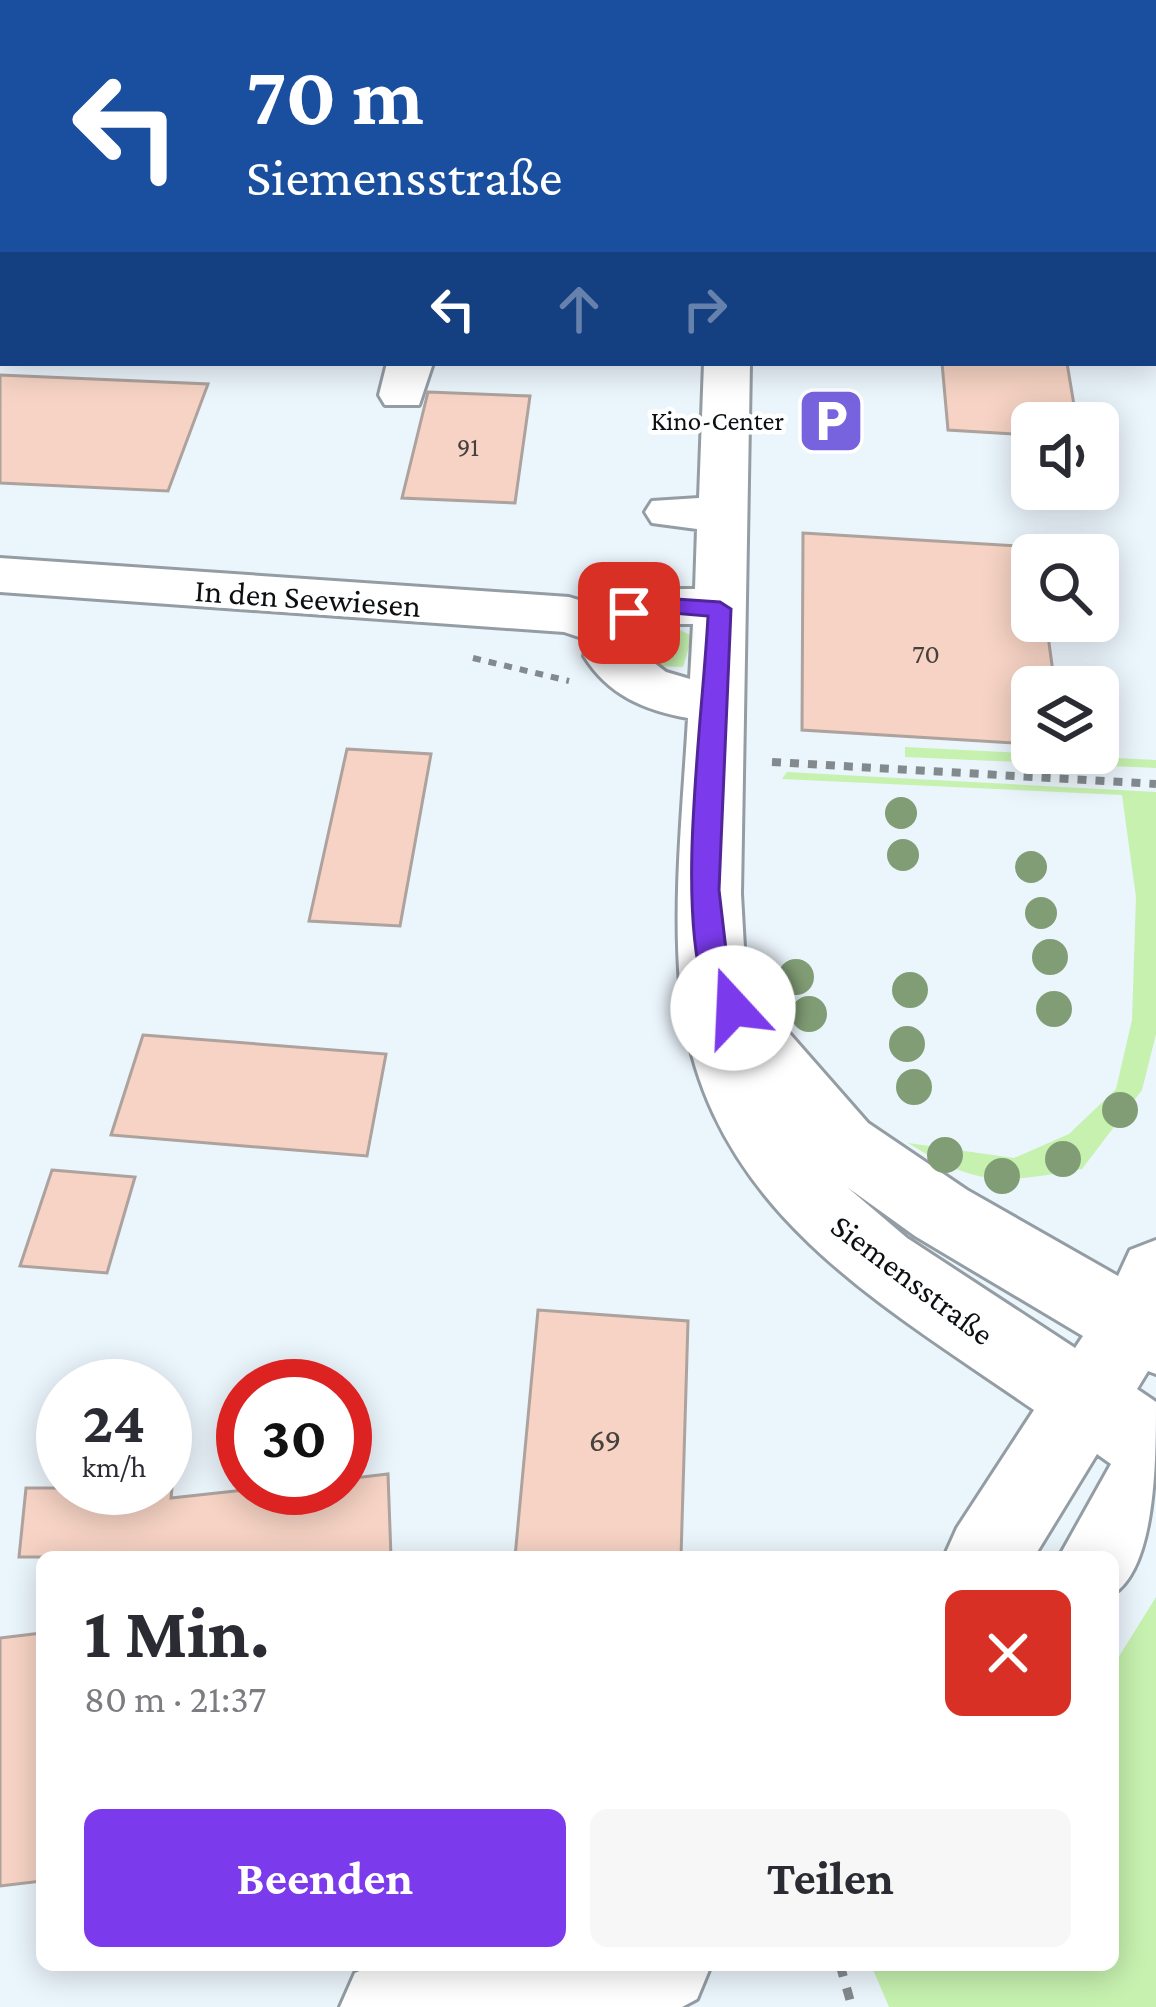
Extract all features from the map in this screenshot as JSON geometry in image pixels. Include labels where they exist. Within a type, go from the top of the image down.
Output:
[{"type":"street","name":"Siemensstraße","points":[[727,366],[726,514],[706,890],[717,987],[736,1083],[772,1155],[803,1192],[881,1262],[1156,1448]]},
{"type":"street","points":[[670,512],[726,514]]},
{"type":"street","name":"In den Seewiesen","points":[[0,575],[569,615],[614,630]]},
{"type":"street","points":[[717,701],[670,699],[634,682],[612,656],[614,630],[629,613],[661,605],[720,609]]},
{"type":"street","name":"Siemensstraße","points":[[717,987],[797,1094],[843,1144],[941,1213],[1149,1313]]},
{"type":"street","points":[[990,1551],[1149,1313]]},
{"type":"street","points":[[1105,1551],[1156,1466]]},
{"type":"street","points":[[389,2007],[486,1971]]},
{"type":"street","points":[[562,2007],[611,1992],[651,1971]]},
{"type":"path","points":[[842,1971],[852,2007]]},
{"type":"green space","points":[[676,628],[692,636],[683,667],[657,666],[645,657],[643,644],[654,630]]},
{"type":"green space","points":[[905,747],[1011,752],[1011,762],[905,757]]},
{"type":"green space","points":[[1119,758],[1156,760],[1156,768],[1119,766]]},
{"type":"green space","points":[[787,772],[1156,792],[1156,1034],[1142,1090],[1082,1169],[992,1178],[954,1168],[908,1143],[1014,1158],[1069,1134],[1116,1089],[1132,1020],[1136,897],[1122,795],[782,779]]},
{"type":"green space","points":[[1156,1597],[1156,2007],[889,2007],[874,1971],[1119,1971],[1119,1656]]},
{"type":"building","points":[[942,366],[1068,366],[1074,402],[1011,402],[1011,434],[948,430]]},
{"type":"building","points":[[0,375],[208,384],[168,491],[0,483]]},
{"type":"building","points":[[428,392],[530,396],[515,503],[402,498]]},
{"type":"building","points":[[803,533],[1011,545],[1011,642],[1049,642],[1052,666],[1011,666],[1011,743],[802,730]]},
{"type":"building","points":[[347,749],[431,754],[400,926],[309,921]]},
{"type":"building","points":[[143,1035],[386,1054],[367,1156],[111,1135]]},
{"type":"building","points":[[52,1170],[135,1177],[107,1273],[20,1266]]},
{"type":"building","points":[[538,1310],[688,1321],[681,1551],[516,1551]]},
{"type":"building","points":[[388,1474],[391,1551],[36,1551],[36,1557],[19,1557],[26,1488],[36,1488],[36,1515],[192,1515],[192,1496],[216,1493],[216,1515],[372,1515],[372,1476]]},
{"type":"building","points":[[36,1634],[36,1882],[0,1886],[0,1638]]},
{"type":"place","name":"Kino-Center","points":[[831,421]]},
{"type":"route","points":[[629,613],[661,605],[720,609],[706,890],[717,987],[733,1008]]}]
